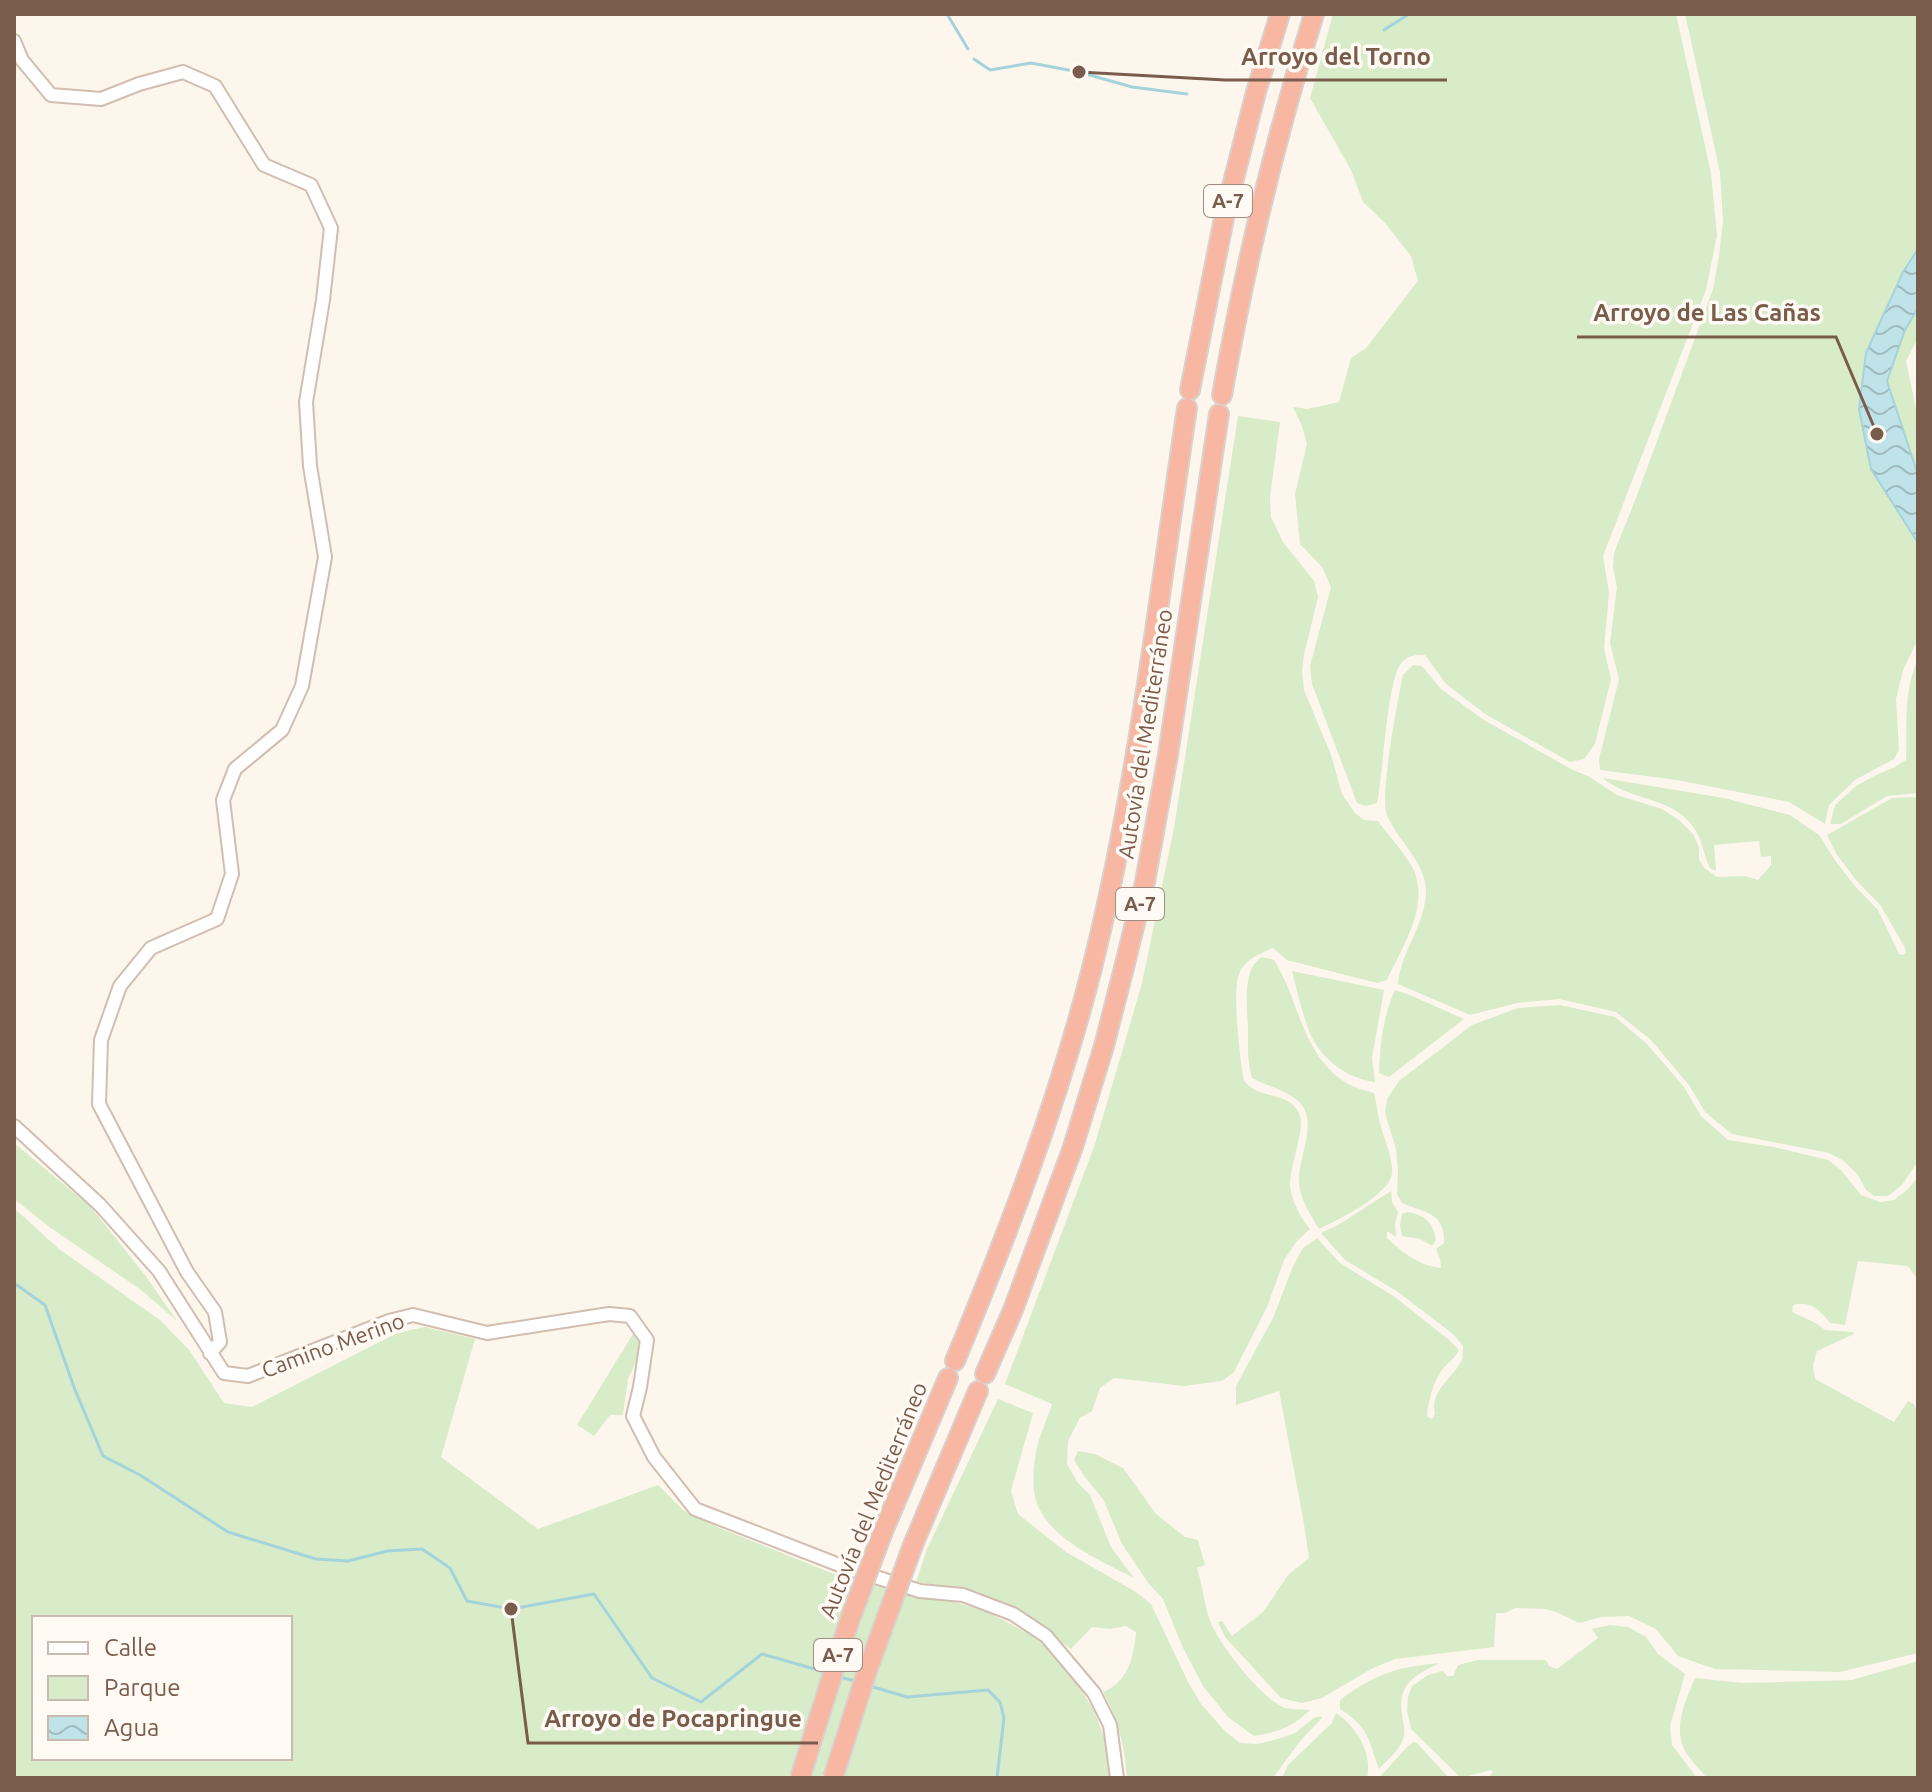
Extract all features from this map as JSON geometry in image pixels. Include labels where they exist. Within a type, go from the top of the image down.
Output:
[{"type":"highway","name":"Autovía del Mediterráneo","points":[[800,1778],[850,1619],[882,1534],[986,1286],[1035,1157],[1091,970],[1111,884],[1137,744],[1188,399],[1224,218],[1256,92],[1280,14]]},
{"type":"highway","name":"Autovía del Mediterráneo","points":[[833,1778],[867,1671],[913,1545],[1013,1310],[1073,1147],[1104,1046],[1145,882],[1168,755],[1237,311],[1260,205],[1314,14]]},
{"type":"street","points":[[14,41],[22,60],[51,95],[101,99],[183,72],[215,86],[264,165],[311,185],[331,228],[306,402],[310,466],[325,557],[302,686],[282,730],[235,769],[223,800],[232,874],[217,919],[151,948],[120,986],[101,1040],[99,1104],[187,1272],[215,1312],[220,1342],[210,1353]]},
{"type":"street","name":"Camino Merino","points":[[14,1126],[100,1205],[159,1271],[224,1373],[248,1376],[389,1321],[413,1315],[487,1333],[609,1314],[630,1316],[647,1340],[633,1416],[654,1457],[695,1509],[847,1568],[920,1591],[963,1595],[1013,1614],[1046,1636],[1094,1693],[1110,1725],[1117,1778]]},
{"type":"green space","points":[[1333,14],[1676,14],[1711,173],[1717,235],[1706,290],[1603,556],[1609,593],[1604,649],[1611,679],[1595,744],[1584,759],[1570,762],[1485,714],[1446,684],[1425,655],[1413,656],[1402,662],[1397,671],[1389,706],[1377,803],[1366,806],[1357,803],[1312,684],[1310,666],[1331,587],[1322,567],[1300,544],[1295,494],[1307,444],[1293,407],[1307,409],[1339,402],[1351,358],[1366,348],[1418,281],[1411,256],[1385,223],[1363,202],[1351,170],[1310,98]]},
{"type":"green space","points":[[1685,14],[1918,14],[1918,249],[1903,272],[1871,469],[1918,543],[1918,639],[1903,670],[1896,699],[1899,750],[1894,759],[1855,780],[1829,805],[1825,824],[1789,802],[1677,780],[1600,770],[1599,759],[1619,679],[1610,643],[1617,587],[1614,553],[1713,289],[1723,221],[1720,172]]},
{"type":"green space","points":[[1918,308],[1918,338],[1906,361],[1918,418],[1918,475],[1887,381],[1905,330]]},
{"type":"green space","points":[[1238,416],[1280,422],[1270,497],[1271,517],[1283,542],[1314,581],[1318,597],[1304,655],[1304,690],[1331,755],[1342,794],[1364,820],[1378,821],[1404,854],[1415,873],[1418,900],[1412,928],[1387,980],[1377,983],[1287,960],[1273,948],[1241,969],[1236,1010],[1244,1080],[1257,1091],[1290,1102],[1300,1116],[1290,1184],[1297,1208],[1310,1229],[1284,1260],[1267,1307],[1234,1372],[1222,1381],[1184,1386],[1114,1378],[1100,1388],[1092,1411],[1080,1418],[1068,1441],[1067,1464],[1078,1483],[1090,1495],[1111,1547],[1134,1578],[1080,1549],[1046,1520],[1036,1502],[1034,1473],[1037,1446],[1052,1404],[1005,1384],[1095,1144],[1142,983],[1174,828]]},
{"type":"green space","points":[[1918,659],[1918,793],[1887,796],[1841,824],[1830,824],[1835,805],[1856,786],[1906,760],[1908,696]]},
{"type":"green space","points":[[1413,665],[1422,666],[1441,689],[1484,720],[1617,795],[1662,809],[1679,820],[1693,834],[1704,868],[1717,877],[1745,876],[1758,880],[1771,865],[1771,856],[1761,857],[1759,841],[1714,845],[1716,871],[1710,868],[1696,831],[1677,811],[1614,786],[1603,778],[1724,798],[1790,815],[1819,835],[1854,885],[1878,910],[1902,955],[1906,953],[1905,948],[1881,906],[1856,880],[1837,855],[1827,835],[1892,798],[1918,797],[1918,1161],[1902,1185],[1888,1196],[1874,1196],[1844,1161],[1829,1153],[1732,1134],[1705,1112],[1689,1085],[1650,1039],[1616,1012],[1559,999],[1517,1003],[1470,1015],[1398,984],[1422,914],[1426,890],[1421,870],[1387,815],[1385,805],[1387,769],[1403,675]]},
{"type":"green space","points":[[1262,957],[1274,960],[1310,1041],[1330,1070],[1345,1082],[1374,1093],[1390,1157],[1392,1173],[1382,1190],[1362,1206],[1319,1229],[1309,1213],[1299,1183],[1308,1128],[1304,1108],[1292,1096],[1252,1078],[1250,1072],[1247,989],[1251,970]]},
{"type":"green space","points":[[1292,971],[1384,990],[1372,1058],[1375,1082],[1349,1074],[1320,1051],[1308,1028]]},
{"type":"green space","points":[[1395,990],[1464,1019],[1389,1077],[1379,1073],[1379,1062],[1385,1020]]},
{"type":"green space","points":[[1560,1005],[1615,1017],[1648,1045],[1684,1087],[1701,1116],[1728,1140],[1828,1160],[1841,1170],[1861,1195],[1880,1202],[1894,1200],[1918,1177],[1918,1280],[1908,1266],[1858,1261],[1845,1325],[1830,1323],[1810,1305],[1793,1305],[1792,1312],[1825,1330],[1854,1334],[1817,1351],[1813,1365],[1815,1379],[1894,1422],[1908,1401],[1914,1404],[1918,1413],[1918,1653],[1840,1672],[1715,1669],[1678,1656],[1656,1629],[1629,1616],[1601,1617],[1579,1623],[1545,1609],[1516,1608],[1496,1613],[1494,1647],[1395,1659],[1373,1668],[1322,1698],[1302,1703],[1281,1698],[1225,1637],[1218,1622],[1222,1621],[1232,1636],[1263,1612],[1288,1575],[1309,1558],[1279,1391],[1236,1405],[1236,1386],[1273,1318],[1293,1266],[1303,1248],[1317,1238],[1340,1263],[1395,1297],[1459,1350],[1441,1371],[1433,1387],[1427,1416],[1432,1419],[1435,1398],[1462,1360],[1463,1346],[1453,1334],[1398,1292],[1345,1260],[1321,1233],[1391,1191],[1392,1202],[1398,1212],[1396,1237],[1387,1231],[1387,1238],[1412,1258],[1441,1268],[1436,1249],[1444,1243],[1441,1225],[1432,1215],[1402,1203],[1397,1194],[1396,1149],[1385,1113],[1387,1099],[1399,1081],[1472,1025],[1518,1008]]},
{"type":"green space","points":[[14,1143],[90,1206],[177,1321],[141,1290],[14,1199]]},
{"type":"green space","points":[[14,1208],[59,1249],[160,1320],[190,1351],[224,1403],[252,1407],[397,1333],[425,1327],[475,1339],[441,1457],[538,1529],[658,1485],[683,1510],[717,1527],[844,1578],[911,1595],[940,1598],[985,1611],[1034,1636],[1071,1674],[1095,1712],[1107,1747],[1111,1778],[14,1778]]},
{"type":"green space","points":[[1407,1212],[1423,1217],[1433,1228],[1436,1240],[1432,1246],[1420,1239],[1402,1236],[1402,1214]]},
{"type":"green space","points":[[633,1334],[638,1338],[641,1351],[628,1379],[623,1415],[610,1415],[594,1436],[577,1425]]},
{"type":"green space","points":[[998,1399],[1033,1413],[1011,1491],[1018,1514],[1066,1552],[1136,1592],[1151,1604],[1188,1682],[1201,1704],[1225,1731],[1240,1743],[1257,1744],[1295,1733],[1321,1716],[1273,1778],[1127,1778],[1120,1734],[1103,1692],[1112,1688],[1128,1668],[1136,1632],[1126,1626],[1110,1629],[1092,1627],[1071,1649],[1007,1604],[975,1591],[916,1582],[927,1549]]},
{"type":"green space","points":[[1078,1451],[1095,1454],[1123,1468],[1156,1514],[1185,1537],[1198,1540],[1205,1565],[1197,1568],[1209,1616],[1223,1645],[1265,1695],[1285,1708],[1310,1710],[1285,1728],[1254,1736],[1228,1717],[1203,1686],[1163,1599],[1122,1544],[1103,1499],[1074,1460]]},
{"type":"green space","points":[[1610,1625],[1628,1627],[1646,1637],[1658,1654],[1685,1674],[1670,1726],[1672,1745],[1697,1778],[1488,1778],[1493,1772],[1491,1770],[1461,1778],[1411,1729],[1408,1697],[1412,1686],[1428,1675],[1443,1671],[1447,1676],[1453,1676],[1458,1665],[1478,1660],[1546,1660],[1549,1666],[1557,1669],[1598,1638],[1592,1629]]},
{"type":"green space","points":[[1918,1661],[1918,1778],[1707,1778],[1682,1744],[1680,1725],[1695,1678],[1743,1683],[1852,1680]]},
{"type":"green space","points":[[1440,1663],[1416,1676],[1405,1688],[1401,1704],[1403,1739],[1379,1769],[1367,1735],[1357,1722],[1340,1709],[1340,1700],[1387,1673]]},
{"type":"green space","points":[[1336,1713],[1350,1725],[1361,1741],[1368,1759],[1367,1778],[1282,1778],[1288,1765],[1332,1723]]},
{"type":"green space","points":[[1414,1742],[1449,1778],[1379,1778],[1407,1747]]},
{"type":"water","points":[[1918,249],[1918,308],[1905,330],[1887,381],[1918,475],[1918,543],[1871,469],[1859,409],[1866,353],[1903,272]]},
{"type":"waterway","points":[[947,14],[968,49]]},
{"type":"waterway","points":[[1384,30],[1409,14]]},
{"type":"waterway","points":[[974,59],[990,70],[1031,63],[1132,87],[1187,94]]},
{"type":"waterway","points":[[14,1283],[45,1305],[75,1390],[103,1456],[140,1475],[228,1532],[316,1559],[348,1561],[387,1551],[422,1549],[450,1568],[467,1601],[511,1609],[594,1594],[652,1678],[701,1702],[762,1654],[825,1672]]},
{"type":"waterway","points":[[840,1677],[855,1681]]},
{"type":"waterway","points":[[870,1686],[907,1697],[988,1690],[1000,1702],[1004,1718],[997,1778]]},
{"type":"place","name":"Arroyo del Torno","points":[[1079,72]]},
{"type":"place","name":"Arroyo de Las Cañas","points":[[1877,434]]},
{"type":"place","name":"Arroyo de Pocapringue","points":[[511,1609]]}]
